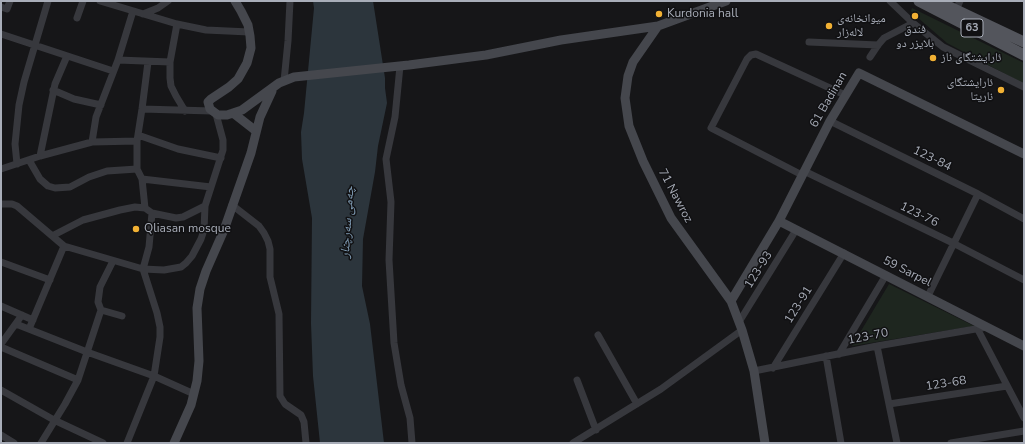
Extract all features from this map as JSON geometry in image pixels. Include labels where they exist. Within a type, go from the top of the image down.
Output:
[{"type":"main road","name":"63","points":[[937,1],[958,5],[1024,42]]},
{"type":"main road","name":"63","points":[[922,2],[1024,55]]},
{"type":"street","points":[[1,8],[7,9],[10,1]]},
{"type":"street","points":[[17,164],[15,144],[19,105],[48,1]]},
{"type":"street","points":[[77,18],[83,1]]},
{"type":"street","points":[[100,1],[177,24],[206,30],[249,32]]},
{"type":"street","points":[[142,14],[158,8],[168,1]]},
{"type":"street","points":[[1,204],[12,204],[17,206],[64,246],[144,269],[164,270],[180,267],[186,263],[197,247],[204,230],[205,206],[224,146],[214,113],[208,106],[209,101],[232,85],[244,68],[250,48],[249,32],[244,16],[235,1]]},
{"type":"street","points":[[284,81],[290,1]]},
{"type":"street","points":[[142,109],[214,113],[224,115],[247,107],[274,87],[297,76],[398,67],[486,55],[561,40],[658,26],[726,1]]},
{"type":"street","points":[[890,1],[913,23],[943,47],[1024,87]]},
{"type":"street","points":[[913,1],[922,2]]},
{"type":"street","points":[[92,142],[96,117],[118,60],[134,11]]},
{"type":"street","points":[[870,57],[884,38],[913,23]]},
{"type":"street","points":[[177,24],[170,62],[171,86],[185,111]]},
{"type":"street","name":"71 Nawroz","points":[[658,26],[633,62],[628,76],[625,98],[629,126],[643,161],[671,218],[730,301],[741,326],[754,371],[765,443]]},
{"type":"street","points":[[1,34],[114,71]]},
{"type":"street","points":[[809,42],[878,45]]},
{"type":"street","name":"123-76","points":[[845,95],[756,54],[751,55],[710,128],[953,243],[1024,280]]},
{"type":"street","points":[[40,156],[53,90],[67,56]]},
{"type":"street","points":[[118,60],[170,62]]},
{"type":"street","points":[[145,208],[142,179],[137,169],[137,138],[148,62]]},
{"type":"street","points":[[398,67],[395,117],[386,159],[391,202],[389,260],[394,343],[401,385],[410,418],[412,443]]},
{"type":"street","name":"61 Badinan","points":[[730,301],[779,221],[830,121],[859,73],[1024,154]]},
{"type":"street","points":[[174,443],[194,394],[199,368],[198,297],[206,271],[224,230],[251,153],[262,111],[274,87]]},
{"type":"street","points":[[53,90],[74,99],[101,105]]},
{"type":"street","points":[[233,113],[256,132]]},
{"type":"street","name":"123-84","points":[[830,121],[1024,218]]},
{"type":"street","points":[[1,169],[40,156],[92,142],[137,138],[178,149],[221,158]]},
{"type":"street","points":[[29,160],[40,179],[48,186],[55,188],[70,187],[89,177],[107,171],[137,169]]},
{"type":"street","points":[[142,179],[211,187]]},
{"type":"street","points":[[928,296],[978,194]]},
{"type":"street","points":[[232,205],[259,226],[268,241],[270,249],[270,277],[279,314],[280,396],[285,404],[301,415],[304,422],[306,443]]},
{"type":"street","points":[[52,236],[83,220],[135,207],[145,208],[152,213],[183,218],[205,206]]},
{"type":"street","points":[[127,443],[154,376],[160,337],[160,327],[144,269],[149,247],[152,213]]},
{"type":"street","name":"59 Sarpel","points":[[779,221],[1024,346]]},
{"type":"street","name":"123-93","points":[[741,326],[796,230]]},
{"type":"street","points":[[29,329],[64,246]]},
{"type":"street","name":"123-91","points":[[773,368],[844,253]]},
{"type":"street","points":[[41,443],[78,380],[101,310],[98,302],[100,287],[113,261]]},
{"type":"street","points":[[1,262],[50,280]]},
{"type":"street","points":[[839,354],[886,275]]},
{"type":"street","points":[[1,306],[33,320]]},
{"type":"street","points":[[101,310],[122,316]]},
{"type":"street","points":[[1,344],[22,315]]},
{"type":"street","points":[[16,324],[154,376],[194,394]]},
{"type":"street","points":[[573,443],[661,389],[741,326]]},
{"type":"street","name":"123-70","points":[[754,371],[877,346],[987,327]]},
{"type":"street","points":[[977,328],[1024,418]]},
{"type":"street","points":[[598,335],[637,404]]},
{"type":"street","points":[[877,346],[897,443]]},
{"type":"street","points":[[1,348],[78,380]]},
{"type":"street","points":[[826,356],[842,443]]},
{"type":"street","points":[[577,380],[596,430]]},
{"type":"street","name":"123-68","points":[[889,404],[1007,386]]},
{"type":"street","points":[[1,390],[54,420],[103,443]]},
{"type":"street","points":[[1016,403],[1024,407]]},
{"type":"street","points":[[951,443],[1024,431]]},
{"type":"street","points":[[1,435],[14,443]]},
{"type":"shaded area","points":[[912,8],[1024,63],[1024,84],[947,43],[911,11]]},
{"type":"shaded area","points":[[889,284],[974,326],[852,346]]},
{"type":"water","name":"چەمی سەرچنار","points":[[313,1],[373,1],[385,78],[387,103],[378,146],[363,239],[362,286],[370,324],[384,443],[320,443],[313,376],[311,323],[312,218],[302,159],[301,132],[314,8]]},
{"type":"place","name":"Kurdonia hall","points":[[659,14]]},
{"type":"place","name":"فندق بلايزر دو","points":[[915,16]]},
{"type":"place","name":"میوانخانەی لالەزار","points":[[829,26]]},
{"type":"place","name":"ئارایشتگای ناز","points":[[933,58]]},
{"type":"place","name":"ئارایشتگای ناریتا","points":[[1001,90]]},
{"type":"place","name":"Qliasan mosque","points":[[136,229]]}]
